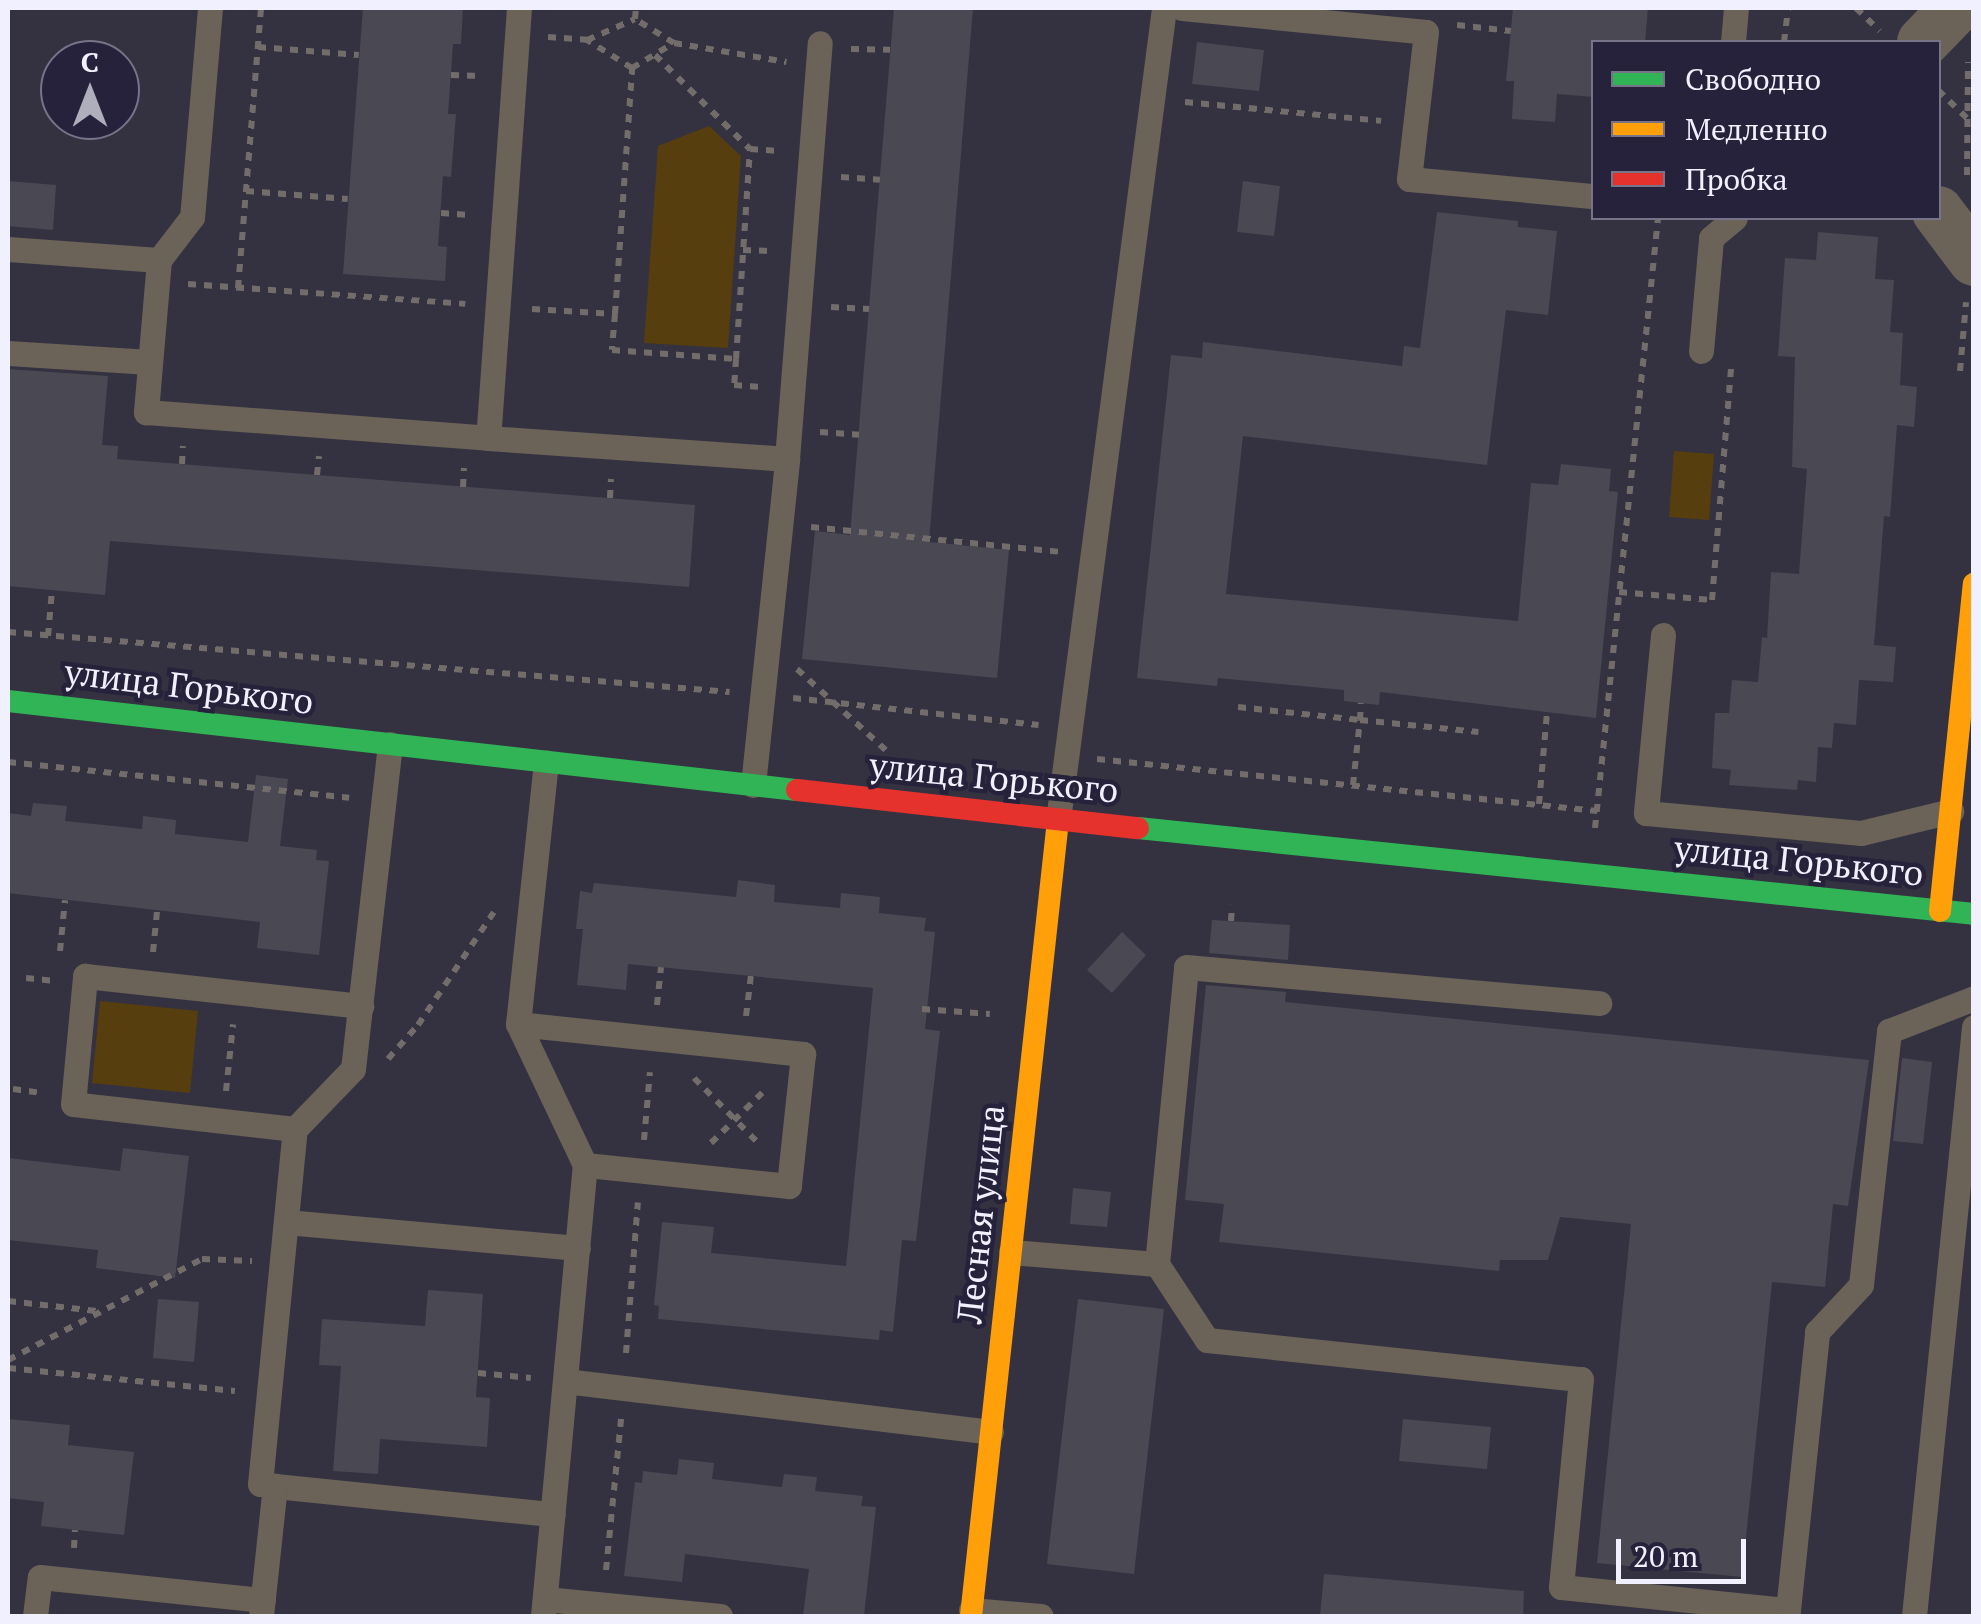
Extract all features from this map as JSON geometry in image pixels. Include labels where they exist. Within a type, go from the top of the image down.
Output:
[{"type":"street","points":[[1905,40],[1956,8]]},
{"type":"street","points":[[1941,216],[1974,260]]},
{"type":"street","points":[[1940,910],[1974,584]]},
{"type":"street","name":"улица Горького","points":[[8,701],[1058,820],[1974,914]]},
{"type":"street","name":"Лесная улица","points":[[971,1613],[1058,820]]},
{"type":"lane","points":[[210,8],[192,217],[159,260],[146,412],[788,459]]},
{"type":"lane","points":[[488,438],[519,8]]},
{"type":"lane","points":[[1058,820],[1164,8]]},
{"type":"lane","points":[[1182,8],[1426,32],[1410,179],[1591,196]]},
{"type":"lane","points":[[1733,40],[1736,8]]},
{"type":"lane","points":[[752,785],[788,459],[819,55]]},
{"type":"lane","points":[[1701,350],[1711,238],[1733,220]]},
{"type":"lane","points":[[8,249],[159,260]]},
{"type":"lane","points":[[8,353],[150,362]]},
{"type":"lane","points":[[1664,635],[1646,813],[1860,833],[1950,810]]},
{"type":"lane","points":[[390,744],[353,1069],[295,1129],[260,1484],[553,1514]]},
{"type":"lane","points":[[546,762],[518,1024],[585,1166],[544,1608],[603,1604],[720,1616]]},
{"type":"lane","points":[[1599,1003],[1186,968],[1157,1264],[1207,1340],[1581,1379],[1561,1587],[1788,1610],[1817,1332],[1861,1285],[1889,1031],[1974,998]]},
{"type":"lane","points":[[295,1129],[73,1104],[85,976],[361,1006]]},
{"type":"lane","points":[[518,1024],[803,1054],[789,1186],[585,1166]]},
{"type":"lane","points":[[1914,1616],[1974,1027]]},
{"type":"lane","points":[[286,1222],[578,1248]]},
{"type":"lane","points":[[1011,1252],[1157,1264]]},
{"type":"lane","points":[[566,1381],[991,1432]]},
{"type":"lane","points":[[35,1616],[40,1577],[262,1608],[275,1486]]},
{"type":"lane","points":[[971,1613],[1042,1616]]},
{"type":"path","points":[[238,288],[261,8]]},
{"type":"path","points":[[1784,40],[1788,8]]},
{"type":"path","points":[[1856,8],[1905,40]]},
{"type":"path","points":[[632,68],[587,40],[635,19]]},
{"type":"path","points":[[1444,24],[1511,31]]},
{"type":"path","points":[[674,43],[819,55]]},
{"type":"path","points":[[258,47],[359,56]]},
{"type":"path","points":[[654,55],[750,149],[811,152]]},
{"type":"path","points":[[451,75],[491,77]]},
{"type":"path","points":[[1941,93],[1974,125]]},
{"type":"path","points":[[1176,101],[1416,124]]},
{"type":"path","points":[[750,149],[734,385],[793,389]]},
{"type":"path","points":[[246,191],[348,199]]},
{"type":"path","points":[[441,213],[480,215]]},
{"type":"path","points":[[615,314],[612,350],[736,359]]},
{"type":"path","points":[[1620,592],[1712,600],[1732,362]]},
{"type":"path","points":[[780,523],[1092,555]]},
{"type":"path","points":[[48,636],[52,590]]},
{"type":"path","points":[[8,632],[762,695],[1100,731],[1096,760],[1597,810]]},
{"type":"path","points":[[1354,784],[1361,703]]},
{"type":"path","points":[[1238,707],[1478,732]]},
{"type":"path","points":[[1539,804],[1547,713]]},
{"type":"path","points":[[8,762],[384,801]]},
{"type":"path","points":[[64,900],[60,954],[85,976]]},
{"type":"path","points":[[1231,921],[1232,905]]},
{"type":"path","points":[[353,1069],[380,1064],[394,1055],[497,909]]},
{"type":"path","points":[[222,1121],[236,993]]},
{"type":"path","points":[[922,1008],[992,1014]]},
{"type":"path","points":[[654,1038],[790,1176]]},
{"type":"path","points":[[644,1355],[625,1352],[654,1038]]},
{"type":"path","points":[[678,1175],[803,1054]]},
{"type":"path","points":[[8,1360],[202,1259],[282,1262]]},
{"type":"path","points":[[8,1301],[98,1311]]},
{"type":"path","points":[[8,1368],[270,1394]]},
{"type":"path","points":[[478,1373],[566,1381]]},
{"type":"path","points":[[603,1604],[622,1414],[640,1417]]},
{"type":"shaded area","points":[[709,126],[741,156],[728,348],[644,343],[658,146]]},
{"type":"shaded area","points":[[1674,451],[1714,454],[1709,520],[1669,517]]},
{"type":"shaded area","points":[[100,1001],[198,1011],[190,1093],[92,1083]]},
{"type":"building","points":[[363,8],[463,8],[461,44],[453,44],[448,114],[456,114],[451,177],[443,176],[438,246],[447,247],[445,281],[343,274]]},
{"type":"building","points":[[894,8],[973,8],[929,542],[1009,550],[997,678],[802,659],[815,531],[850,535]]},
{"type":"building","points":[[1513,8],[1648,8],[1645,40],[1591,40],[1591,97],[1557,94],[1555,122],[1512,119],[1514,81],[1506,81]]},
{"type":"building","points":[[1197,42],[1264,50],[1259,91],[1192,84]]},
{"type":"building","points":[[8,181],[56,185],[53,230],[8,226]]},
{"type":"building","points":[[1243,181],[1280,186],[1274,236],[1237,232]]},
{"type":"building","points":[[1437,212],[1518,221],[1518,227],[1557,231],[1548,315],[1506,310],[1487,465],[1243,436],[1226,594],[1518,621],[1531,483],[1558,485],[1561,464],[1611,469],[1609,491],[1618,492],[1596,718],[1380,692],[1379,705],[1344,701],[1344,690],[1218,678],[1217,686],[1137,678],[1171,355],[1202,358],[1203,342],[1402,366],[1404,346],[1420,348]]},
{"type":"building","points":[[1818,232],[1878,237],[1875,279],[1894,280],[1890,332],[1903,333],[1900,385],[1917,387],[1914,427],[1897,425],[1890,517],[1884,516],[1874,645],[1896,647],[1893,682],[1859,680],[1856,725],[1834,723],[1832,748],[1818,747],[1816,782],[1798,780],[1797,790],[1729,785],[1731,770],[1712,768],[1715,713],[1729,713],[1732,680],[1758,682],[1762,637],[1767,638],[1771,572],[1799,574],[1807,469],[1792,467],[1795,357],[1778,356],[1785,258],[1816,260]]},
{"type":"building","points":[[8,369],[108,376],[102,445],[118,446],[117,459],[695,505],[689,587],[110,541],[105,595],[8,586]]},
{"type":"building","points":[[256,775],[288,779],[280,846],[317,850],[316,860],[329,861],[319,955],[257,948],[260,922],[8,893],[8,813],[31,816],[33,803],[67,806],[65,821],[142,829],[143,816],[176,820],[175,834],[248,842]]},
{"type":"building","points":[[738,880],[775,885],[774,902],[840,908],[841,893],[880,897],[879,913],[926,918],[924,931],[935,932],[925,1029],[940,1031],[916,1241],[902,1240],[893,1332],[880,1330],[879,1340],[658,1319],[659,1306],[654,1305],[662,1222],[714,1227],[711,1253],[846,1266],[873,988],[628,964],[626,990],[577,985],[583,929],[576,929],[580,891],[592,893],[594,883],[736,897]]},
{"type":"building","points":[[1212,920],[1290,925],[1288,960],[1209,953]]},
{"type":"building","points":[[1122,932],[1146,955],[1112,993],[1087,970]]},
{"type":"building","points":[[1206,985],[1286,992],[1285,1002],[1869,1060],[1848,1206],[1833,1204],[1825,1287],[1772,1282],[1742,1577],[1597,1563],[1631,1224],[1560,1217],[1548,1260],[1500,1260],[1499,1271],[1219,1242],[1224,1204],[1185,1200]]},
{"type":"building","points":[[1902,1058],[1932,1062],[1923,1144],[1893,1141]]},
{"type":"building","points":[[123,1148],[189,1156],[175,1278],[96,1268],[98,1250],[8,1240],[8,1158],[120,1171]]},
{"type":"building","points":[[1073,1188],[1111,1192],[1107,1227],[1070,1224]]},
{"type":"building","points":[[428,1290],[483,1294],[476,1397],[490,1398],[487,1447],[380,1439],[378,1474],[333,1471],[341,1366],[319,1365],[322,1319],[425,1326]]},
{"type":"building","points":[[158,1299],[199,1302],[194,1362],[153,1358]]},
{"type":"building","points":[[1078,1299],[1164,1309],[1134,1574],[1047,1564]]},
{"type":"building","points":[[8,1419],[70,1425],[68,1445],[134,1452],[124,1535],[41,1526],[44,1502],[8,1498]]},
{"type":"building","points":[[1403,1419],[1491,1427],[1487,1469],[1399,1461]]},
{"type":"building","points":[[679,1459],[714,1463],[712,1479],[782,1487],[784,1474],[817,1477],[815,1491],[863,1496],[861,1506],[876,1507],[864,1616],[803,1616],[809,1569],[685,1554],[682,1582],[624,1576],[635,1482],[642,1483],[643,1471],[677,1475]]},
{"type":"building","points":[[1324,1574],[1524,1591],[1523,1616],[1320,1616]]},
{"type":"traffic: fast","points":[[8,701],[797,790]]},
{"type":"traffic: fast","points":[[1138,828],[1974,914]]},
{"type":"traffic: slow","points":[[1940,911],[1974,584]]},
{"type":"traffic: slow","points":[[971,1616],[1058,820]]},
{"type":"traffic: jam","points":[[797,790],[1138,828]]}]
